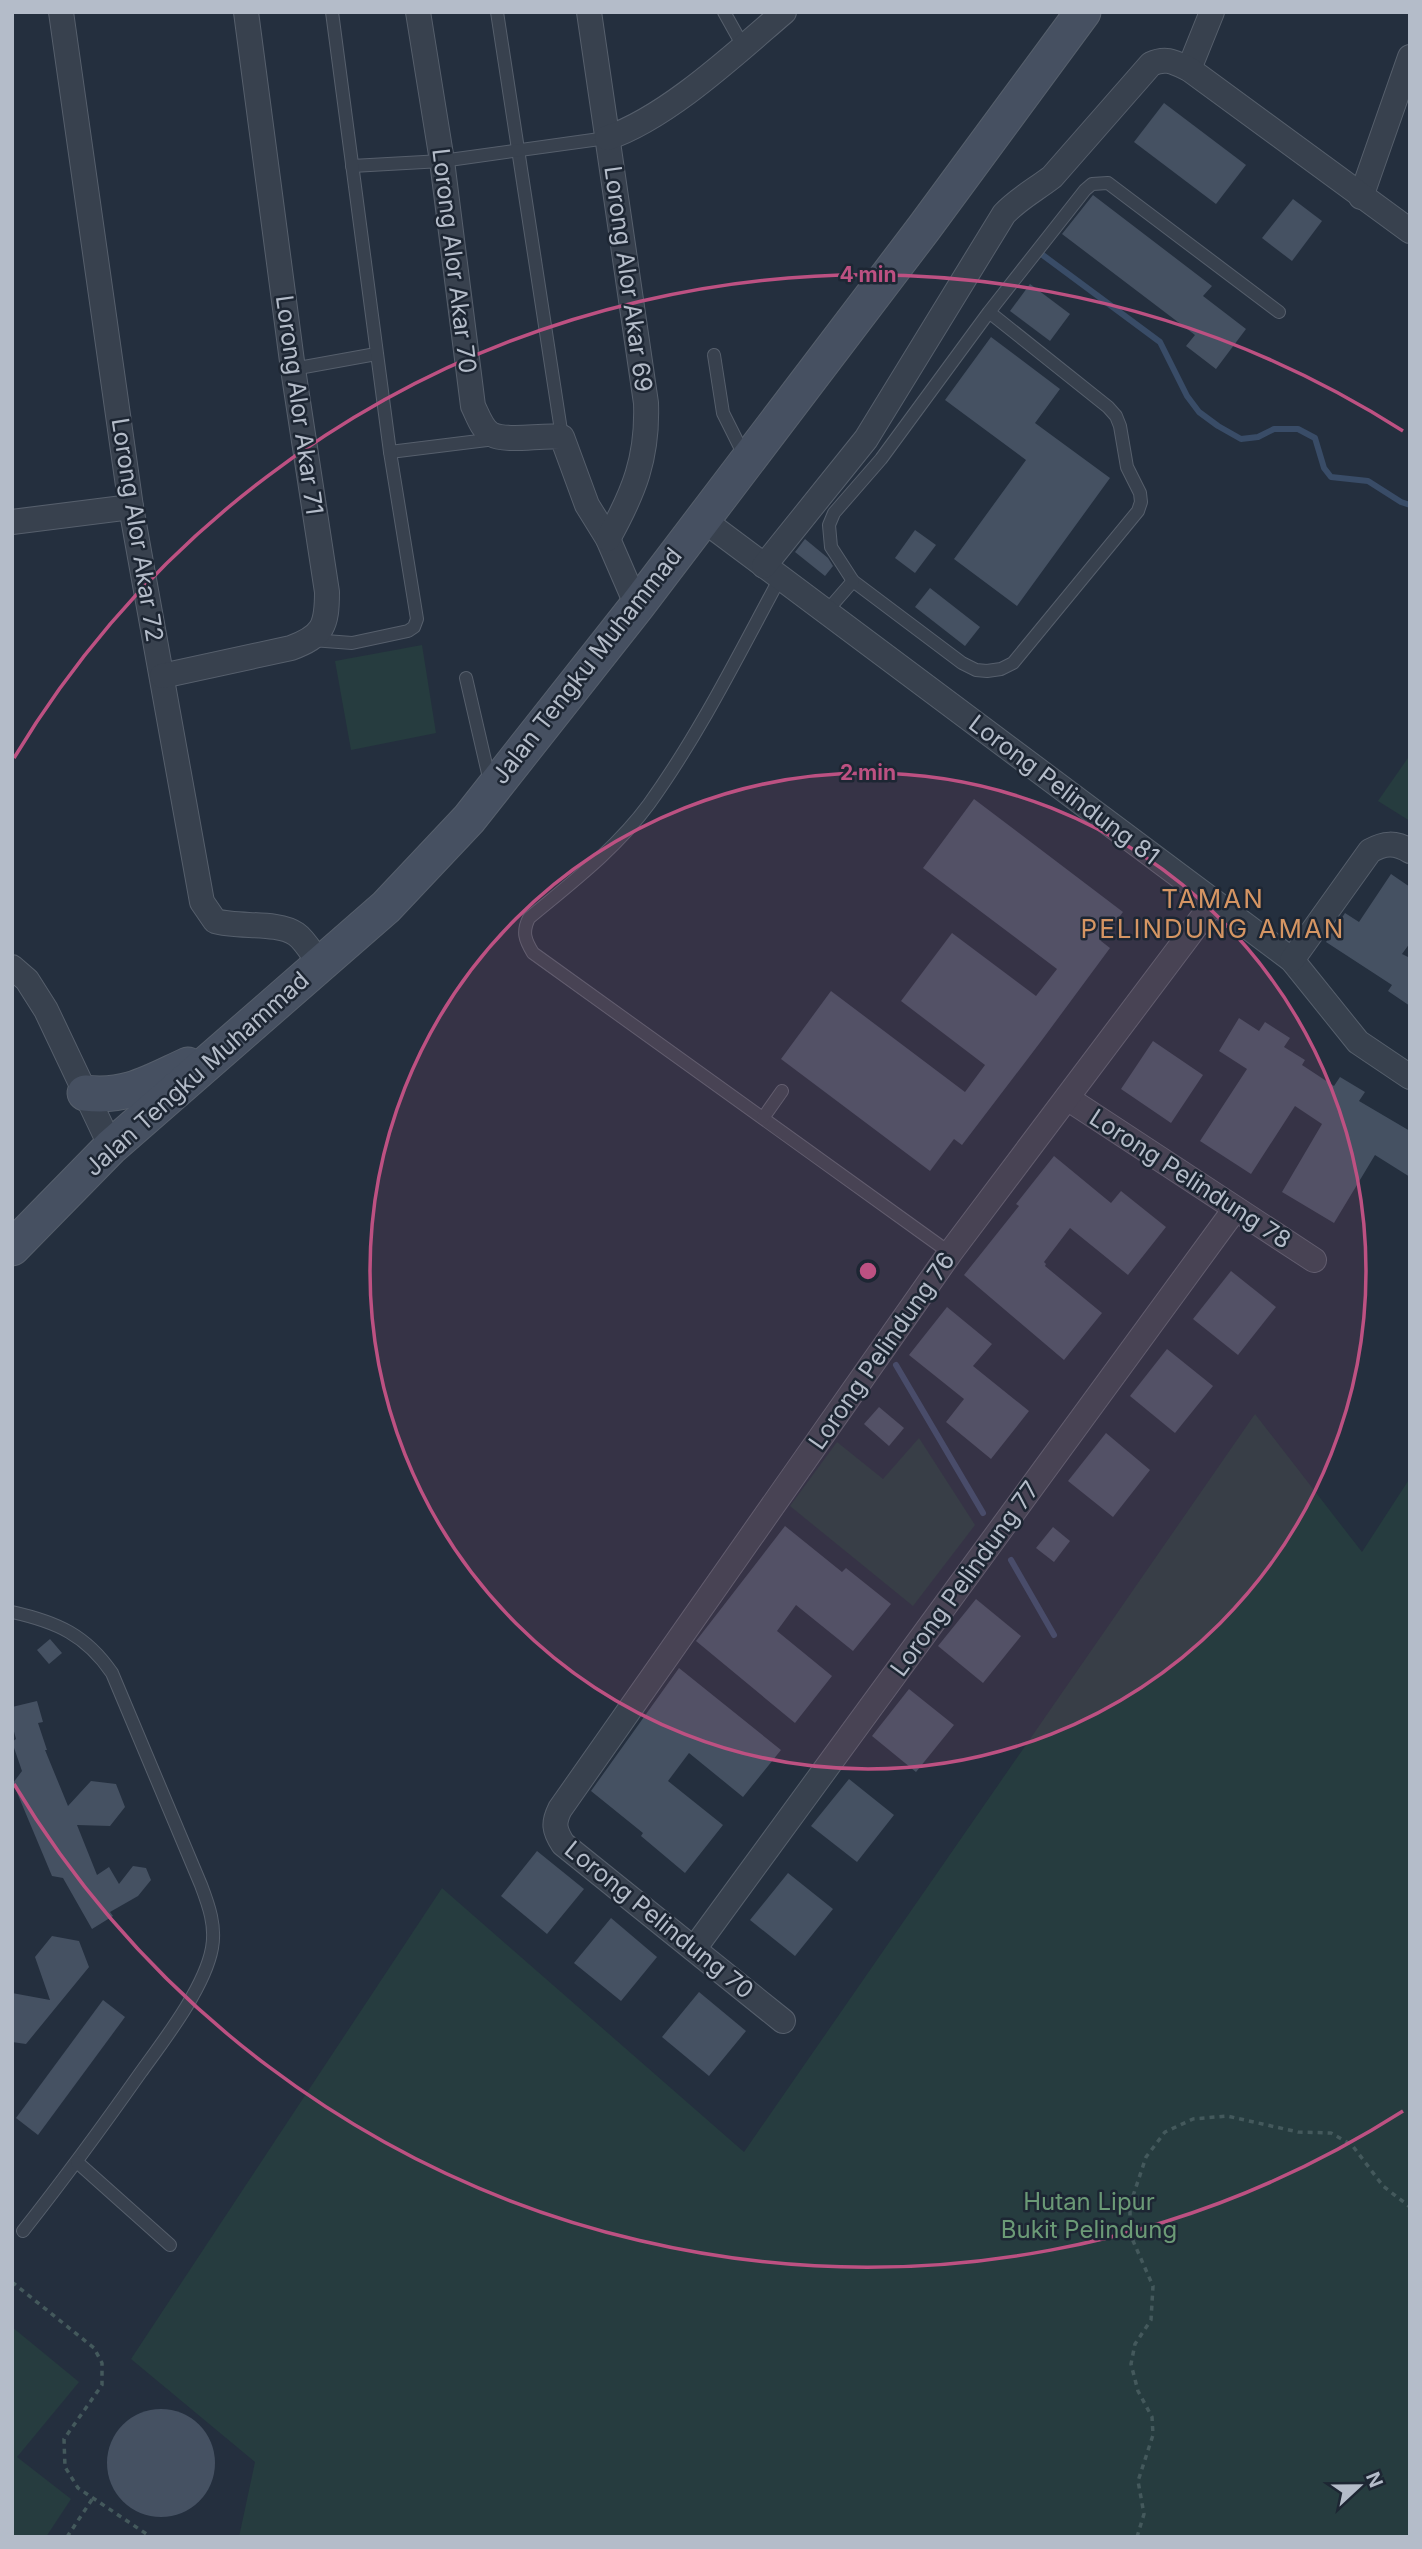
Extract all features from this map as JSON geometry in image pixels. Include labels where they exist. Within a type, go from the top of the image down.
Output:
[{"type":"main road","name":"Jalan Tengku Muhammad","points":[[12,1248],[111,1147],[386,907],[469,820],[637,606],[925,228],[1083,12]]},
{"type":"main road","points":[[85,1093],[122,1093],[220,1050]]},
{"type":"street","name":"Lorong Alor Akar 72","points":[[61,12],[131,507],[202,902],[215,921],[227,925],[282,929],[297,934],[320,964]]},
{"type":"street","name":"Lorong Alor Akar 71","points":[[246,12],[293,369],[327,592],[327,612],[323,627],[312,640]]},
{"type":"street","name":"Lorong Alor Akar 70","points":[[418,12],[442,161],[473,407],[489,433],[502,438]]},
{"type":"street","name":"Lorong Alor Akar 69","points":[[589,12],[646,403],[647,433],[638,474],[629,501],[608,539]]},
{"type":"street","points":[[607,138],[623,133],[691,89],[784,12]]},
{"type":"street","points":[[1189,69],[1212,12]]},
{"type":"street","points":[[1361,197],[1410,57]]},
{"type":"street","points":[[772,572],[866,439],[1004,214],[1017,200],[1052,177],[1151,64],[1170,59],[1189,69],[1410,231]]},
{"type":"street","points":[[502,438],[549,435],[562,437],[587,505],[608,539],[637,606]]},
{"type":"street","points":[[12,522],[131,507]]},
{"type":"street","name":"Lorong Pelindung 81","points":[[702,519],[1292,960],[1358,1042],[1410,1077]]},
{"type":"street","points":[[162,676],[291,648],[312,640]]},
{"type":"street","points":[[1292,960],[1370,851],[1384,843],[1401,846],[1410,851]]},
{"type":"street","name":"Lorong Pelindung 76","points":[[560,1809],[950,1253],[1214,901]]},
{"type":"street","points":[[12,967],[27,980],[46,1010],[111,1147]]},
{"type":"street","name":"Lorong Pelindung 78","points":[[1067,1098],[1314,1260]]},
{"type":"street","name":"Lorong Pelindung 77","points":[[694,1949],[1235,1209]]},
{"type":"street","name":"Lorong Pelindung 70","points":[[560,1809],[554,1822],[557,1835],[563,1844],[783,2021]]},
{"type":"lane","points":[[312,640],[352,643],[408,631],[417,619],[376,354],[332,12]]},
{"type":"lane","points":[[497,12],[562,437]]},
{"type":"lane","points":[[724,12],[743,46]]},
{"type":"lane","points":[[352,166],[442,161],[607,138]]},
{"type":"lane","points":[[989,312],[1116,416],[1127,467],[1141,502],[1138,511],[1013,663],[1002,669],[976,670],[962,663],[853,581],[831,547],[829,525],[834,513],[881,459],[989,312],[1085,190],[1092,184],[1108,183],[1279,312]]},
{"type":"lane","points":[[293,369],[376,354]]},
{"type":"lane","points":[[714,355],[723,413],[747,460]]},
{"type":"lane","points":[[390,452],[502,438]]},
{"type":"lane","points":[[772,572],[710,709],[648,805],[609,850],[529,918],[524,928],[525,940],[533,953],[950,1253]]},
{"type":"lane","points":[[826,612],[853,581]]},
{"type":"lane","points":[[466,678],[491,789]]},
{"type":"lane","points":[[763,1118],[782,1091]]},
{"type":"lane","points":[[12,1612],[50,1622],[68,1630],[100,1654],[112,1674],[201,1885],[213,1922],[212,1946],[206,1967],[184,2008],[77,2162],[23,2231]]},
{"type":"lane","points":[[77,2162],[170,2245]]},
{"type":"path","points":[[1137,2537],[1144,2514],[1138,2481],[1153,2435],[1152,2417],[1138,2390],[1131,2364],[1135,2344],[1151,2320],[1153,2286],[1130,2234],[1130,2206],[1146,2157],[1165,2132],[1193,2119],[1227,2116],[1298,2132],[1331,2133],[1352,2145],[1383,2186],[1410,2207]]},
{"type":"path","points":[[12,2282],[94,2348],[102,2364],[102,2385],[64,2439],[65,2467],[78,2488],[151,2537]]},
{"type":"path","points":[[67,2537],[93,2498]]},
{"type":"green space","points":[[422,645],[436,733],[351,750],[335,661]]},
{"type":"green space","points":[[1410,755],[1410,821],[1378,801]]},
{"type":"green space","name":"Hutan Lipur Bukit Pelindung","points":[[1255,1414],[1362,1552],[1410,1478],[1410,2537],[239,2537],[255,2462],[131,2359],[442,1888],[744,2152]]},
{"type":"green space","points":[[919,1438],[975,1525],[913,1606],[790,1506],[837,1442],[883,1479]]},
{"type":"green space","points":[[12,2327],[79,2382],[17,2457],[71,2499],[46,2537],[12,2537]]},
{"type":"building","points":[[1164,103],[1246,165],[1216,204],[1134,142]]},
{"type":"building","points":[[1093,195],[1212,286],[1203,296],[1246,329],[1216,369],[1186,346],[1195,335],[1062,234]]},
{"type":"building","points":[[1293,199],[1322,221],[1292,261],[1262,238]]},
{"type":"building","points":[[1030,284],[1070,314],[1050,341],[1010,311]]},
{"type":"building","points":[[991,337],[1060,389],[1035,423],[1110,478],[1017,606],[954,559],[1026,460],[945,400]]},
{"type":"building","points":[[915,530],[936,545],[915,573],[895,558]]},
{"type":"building","points":[[805,539],[828,558],[833,566],[825,576],[795,552]]},
{"type":"building","points":[[930,588],[980,627],[965,646],[915,607]]},
{"type":"building","points":[[974,799],[1123,912],[1101,941],[1110,948],[1042,1040],[962,1145],[954,1139],[930,1171],[781,1059],[831,991],[965,1092],[985,1065],[901,1001],[952,933],[1036,996],[1057,969],[923,868]]},
{"type":"building","points":[[1391,874],[1410,887],[1410,943],[1402,954],[1410,958],[1410,1006],[1388,991],[1392,985],[1326,942],[1345,913],[1359,922]]},
{"type":"building","points":[[1239,1018],[1259,1031],[1265,1022],[1290,1038],[1284,1047],[1305,1060],[1302,1065],[1334,1086],[1340,1077],[1365,1092],[1359,1101],[1410,1131],[1410,1177],[1375,1155],[1334,1223],[1282,1192],[1322,1124],[1295,1106],[1251,1174],[1200,1141],[1247,1069],[1219,1051]]},
{"type":"building","points":[[1153,1041],[1203,1075],[1171,1123],[1121,1089]]},
{"type":"building","points":[[1054,1156],[1111,1203],[1121,1191],[1166,1227],[1128,1275],[1070,1228],[1044,1262],[1045,1266],[1102,1313],[1064,1360],[964,1275],[1019,1206],[1016,1204]]},
{"type":"building","points":[[1231,1271],[1276,1307],[1238,1355],[1193,1319]]},
{"type":"building","points":[[947,1307],[992,1344],[973,1366],[1029,1411],[991,1459],[946,1422],[964,1399],[909,1355]]},
{"type":"building","points":[[1167,1349],[1213,1386],[1175,1433],[1130,1396]]},
{"type":"building","points":[[879,1407],[904,1428],[889,1446],[864,1424]]},
{"type":"building","points":[[1106,1433],[1150,1470],[1113,1517],[1068,1481]]},
{"type":"building","points":[[785,1526],[842,1572],[846,1568],[891,1604],[853,1651],[796,1605],[777,1631],[832,1676],[795,1723],[696,1641]]},
{"type":"building","points":[[1053,1527],[1070,1541],[1054,1562],[1036,1548]]},
{"type":"building","points":[[976,1599],[1021,1636],[983,1683],[938,1646]]},
{"type":"building","points":[[50,1639],[62,1653],[49,1664],[37,1650]]},
{"type":"building","points":[[679,1668],[781,1750],[743,1797],[689,1753],[668,1781],[723,1825],[685,1873],[641,1836],[643,1833],[591,1791]]},
{"type":"building","points":[[909,1689],[954,1725],[916,1772],[872,1736]]},
{"type":"building","points":[[37,1701],[43,1722],[38,1723],[45,1750],[68,1806],[91,1781],[116,1784],[125,1807],[110,1826],[77,1825],[97,1875],[109,1867],[119,1884],[133,1866],[146,1868],[151,1880],[138,1896],[110,1912],[113,1916],[92,1929],[63,1878],[52,1876],[13,1783],[22,1771],[12,1742],[16,1739],[12,1724],[12,1707]]},
{"type":"building","points":[[849,1779],[894,1815],[857,1862],[811,1826]]},
{"type":"building","points":[[537,1851],[584,1889],[547,1934],[501,1896]]},
{"type":"building","points":[[788,1873],[833,1909],[795,1956],[750,1920]]},
{"type":"building","points":[[611,1918],[657,1957],[621,2001],[574,1963]]},
{"type":"building","points":[[52,1936],[79,1941],[89,1967],[26,2044],[12,2042],[12,1993],[50,2000],[35,1957]]},
{"type":"building","points":[[699,1992],[746,2031],[709,2076],[662,2037]]},
{"type":"building","points":[[103,2000],[125,2017],[38,2135],[16,2118]]},
{"type":"building","points":[[161,2409],[182,2413],[199,2425],[211,2442],[215,2463],[211,2484],[199,2501],[182,2513],[161,2517],[140,2513],[123,2501],[111,2484],[107,2463],[111,2442],[123,2425],[140,2413]]},
{"type":"waterway","points":[[1040,253],[1160,342],[1187,396],[1199,412],[1218,426],[1241,439],[1258,437],[1274,429],[1298,429],[1315,438],[1324,468],[1331,477],[1368,481],[1410,505]]},
{"type":"waterway","points":[[896,1365],[983,1513]]},
{"type":"waterway","points":[[1011,1560],[1054,1635]]},
{"type":"district","name":"TAMAN PELINDUNG AMAN","points":[[1213,914]]}]
